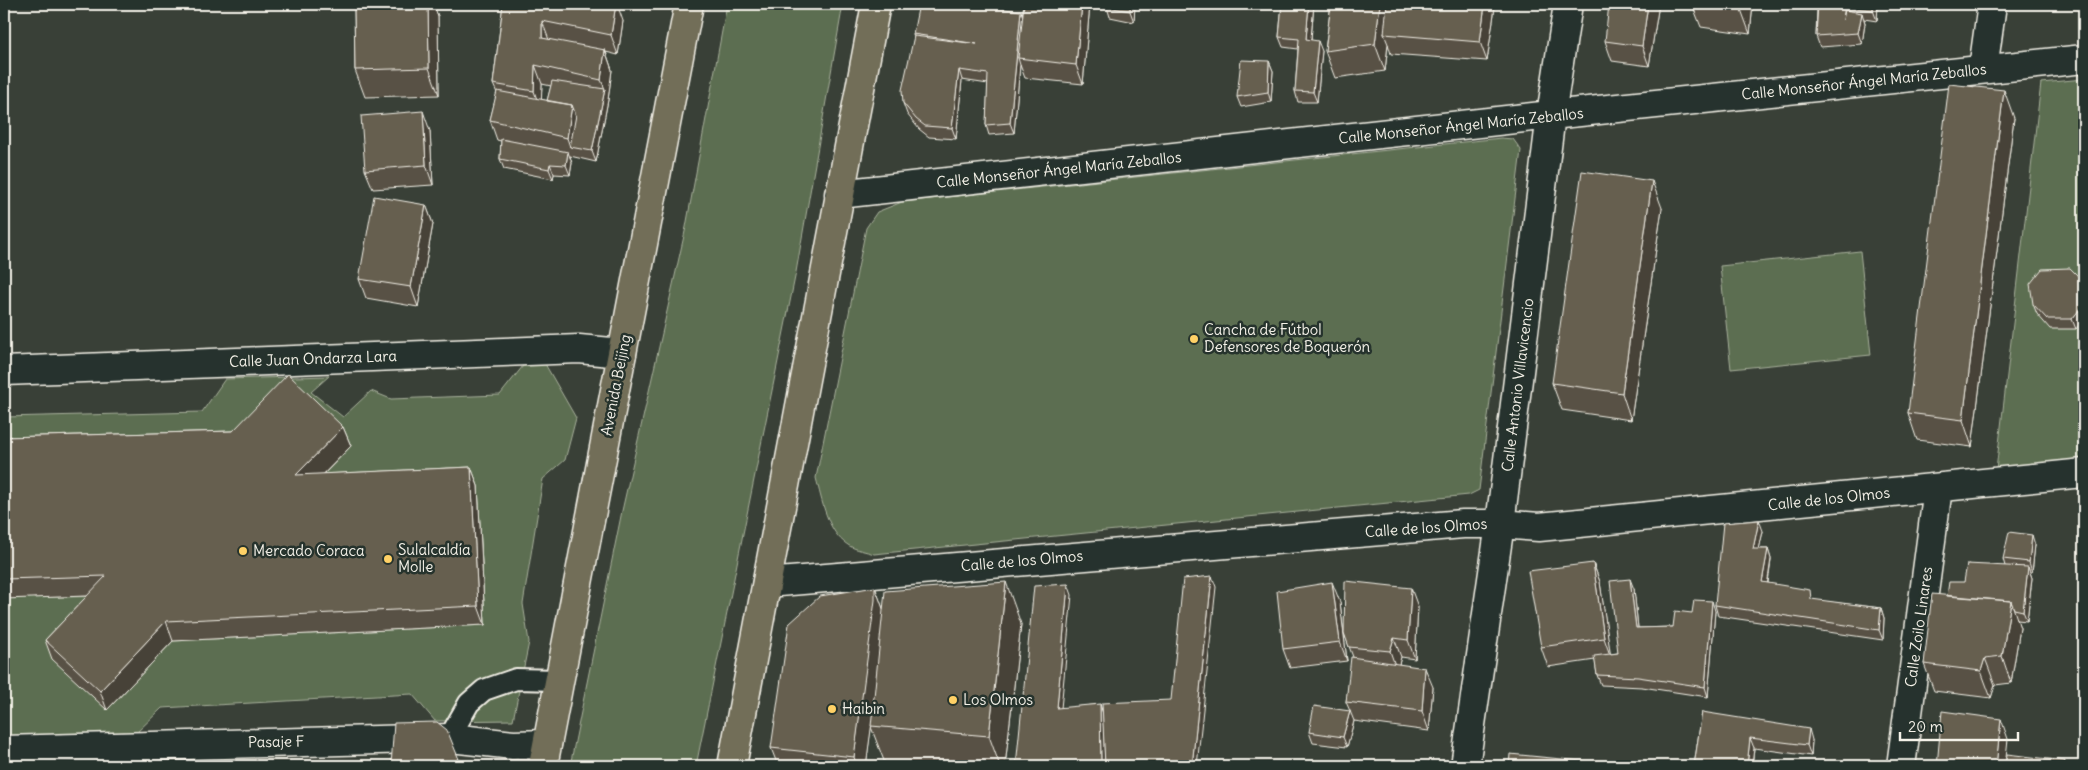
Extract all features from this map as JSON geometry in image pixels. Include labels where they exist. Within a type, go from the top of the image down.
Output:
[{"type":"main road","name":"Avenida Beijing","points":[[545,755],[689,4]]},
{"type":"main road","points":[[732,766],[876,4]]},
{"type":"street","name":"Calle Antonio Villavicencio","points":[[1465,766],[1500,524],[1551,115],[1568,4]]},
{"type":"street","points":[[1983,69],[1992,4]]},
{"type":"street","name":"Calle Monseñor Ángel María Zeballos","points":[[839,194],[1551,115],[2084,59]]},
{"type":"street","name":"Calle Juan Ondarza Lara","points":[[4,371],[579,350],[622,353]]},
{"type":"street","name":"Calle de los Olmos","points":[[767,583],[1463,524],[1539,527],[2084,473]]},
{"type":"street","name":"Calle Zoilo Linares","points":[[1901,766],[1938,488]]},
{"type":"street","name":"Pasaje F","points":[[4,750],[449,738],[513,744],[545,755]]},
{"type":"lane","points":[[449,738],[469,703],[484,690],[516,679],[559,680]]},
{"type":"green space","points":[[727,4],[843,4],[796,272],[696,766],[570,766],[622,511],[686,227]]},
{"type":"green space","points":[[2084,79],[2084,460],[1996,470],[2041,83]]},
{"type":"green space","name":"Cancha de Fútbol Defensores de Boquerón","points":[[1501,138],[1513,139],[1521,150],[1479,490],[1469,495],[874,554],[851,547],[841,539],[830,524],[816,478],[866,228],[877,212],[902,202]]},
{"type":"green space","points":[[1860,251],[1871,355],[1731,369],[1720,266]]},
{"type":"green space","points":[[545,364],[576,418],[565,460],[543,479],[523,604],[529,642],[513,720],[435,721],[412,694],[162,708],[134,735],[4,740],[4,598],[113,596],[107,710],[173,641],[485,625],[478,487],[303,495],[240,451],[4,458],[4,417],[202,412],[225,379],[329,376],[311,392],[343,417],[371,391],[391,399],[500,395],[523,366]]},
{"type":"building","points":[[354,4],[428,4],[429,68],[355,70]]},
{"type":"building","points":[[503,4],[616,4],[611,35],[542,21],[542,38],[605,50],[601,80],[535,65],[534,91],[493,84]]},
{"type":"building","points":[[919,4],[962,4],[1021,11],[1010,123],[986,125],[988,74],[959,70],[952,128],[925,126],[916,119],[903,103],[902,90],[914,36],[977,44],[913,34]]},
{"type":"building","points":[[1024,4],[1082,4],[1076,65],[1018,58]]},
{"type":"building","points":[[1107,4],[1130,4],[1130,11],[1107,7]]},
{"type":"building","points":[[1282,4],[1309,4],[1306,39],[1318,41],[1313,92],[1295,91],[1299,39],[1279,37]]},
{"type":"building","points":[[1331,4],[1380,4],[1375,44],[1325,51]]},
{"type":"building","points":[[1387,4],[1485,4],[1480,42],[1384,34]]},
{"type":"building","points":[[1609,4],[1648,4],[1642,46],[1605,41]]},
{"type":"building","points":[[1818,4],[1845,4],[1843,20],[1845,10],[1862,13],[1858,33],[1816,36]]},
{"type":"building","points":[[1845,4],[1873,4],[1873,10],[1845,7]]},
{"type":"building","points":[[1241,60],[1269,61],[1268,92],[1237,97]]},
{"type":"building","points":[[552,81],[605,89],[592,151],[570,147],[576,115],[572,105],[547,101]]},
{"type":"building","points":[[1949,84],[2004,90],[1963,420],[1908,413]]},
{"type":"building","points":[[497,91],[572,105],[567,138],[490,120]]},
{"type":"building","points":[[423,111],[426,165],[365,170],[361,116]]},
{"type":"building","points":[[501,139],[568,152],[566,165],[550,164],[549,169],[500,159]]},
{"type":"building","points":[[1582,171],[1652,181],[1622,393],[1552,383]]},
{"type":"building","points":[[374,196],[426,205],[411,287],[359,279]]},
{"type":"building","points":[[2070,268],[2084,282],[2084,304],[2072,319],[2047,319],[2033,304],[2030,284],[2042,269]]},
{"type":"building","name":"Mercado Coraca","points":[[288,374],[343,427],[296,475],[471,467],[478,606],[166,621],[100,691],[45,640],[106,576],[4,579],[4,437],[233,431]]},
{"type":"building","points":[[1759,520],[1753,549],[1768,549],[1762,582],[1810,590],[1811,599],[1881,608],[1879,630],[1715,605],[1723,523]]},
{"type":"building","points":[[2009,532],[2032,535],[2029,562],[2003,559]]},
{"type":"building","points":[[1593,563],[1604,638],[1541,647],[1528,571]]},
{"type":"building","points":[[1967,564],[2028,567],[2023,611],[2014,609],[2011,601],[1947,596],[1949,582],[1964,582]]},
{"type":"building","points":[[1212,576],[1192,766],[1105,766],[1102,703],[1171,700],[1183,579]]},
{"type":"building","points":[[1630,579],[1636,628],[1673,627],[1675,611],[1692,613],[1694,600],[1712,601],[1705,687],[1638,677],[1597,675],[1594,656],[1618,653],[1610,581]]},
{"type":"building","points":[[1345,581],[1411,588],[1408,640],[1394,638],[1390,651],[1349,647],[1344,633]]},
{"type":"building","points":[[1006,582],[989,736],[871,726],[885,591]]},
{"type":"building","points":[[1332,582],[1340,642],[1283,649],[1277,591]]},
{"type":"building","points":[[1068,584],[1057,708],[1100,704],[1101,766],[1016,766],[1034,586]]},
{"type":"building","name":"Haibin","points":[[875,587],[875,600],[854,757],[771,748],[789,624],[820,596]]},
{"type":"building","points":[[1932,594],[2011,601],[2002,656],[1985,658],[1981,671],[1924,664]]},
{"type":"building","points":[[1351,657],[1425,668],[1422,711],[1346,702]]},
{"type":"building","points":[[1314,706],[1350,711],[1343,737],[1309,732]]},
{"type":"building","points":[[1942,711],[2001,719],[1996,766],[1937,766]]},
{"type":"building","points":[[1702,712],[1809,729],[1807,745],[1750,738],[1747,766],[1694,766]]},
{"type":"building","points":[[437,722],[447,730],[458,757],[455,766],[391,766],[394,723]]},
{"type":"building","points":[[1510,754],[1633,766],[1509,766]]},
{"type":"building","points":[[2007,754],[2065,761],[2064,766],[2005,766]]},
{"type":"place","name":"Cancha de Fútbol Defensores de Boquerón","points":[[1194,339]]},
{"type":"place","name":"Mercado Coraca","points":[[243,551]]},
{"type":"place","name":"Sulalcaldía Molle","points":[[388,559]]},
{"type":"place","name":"Los Olmos","points":[[953,700]]},
{"type":"place","name":"Haibin","points":[[832,709]]}]
